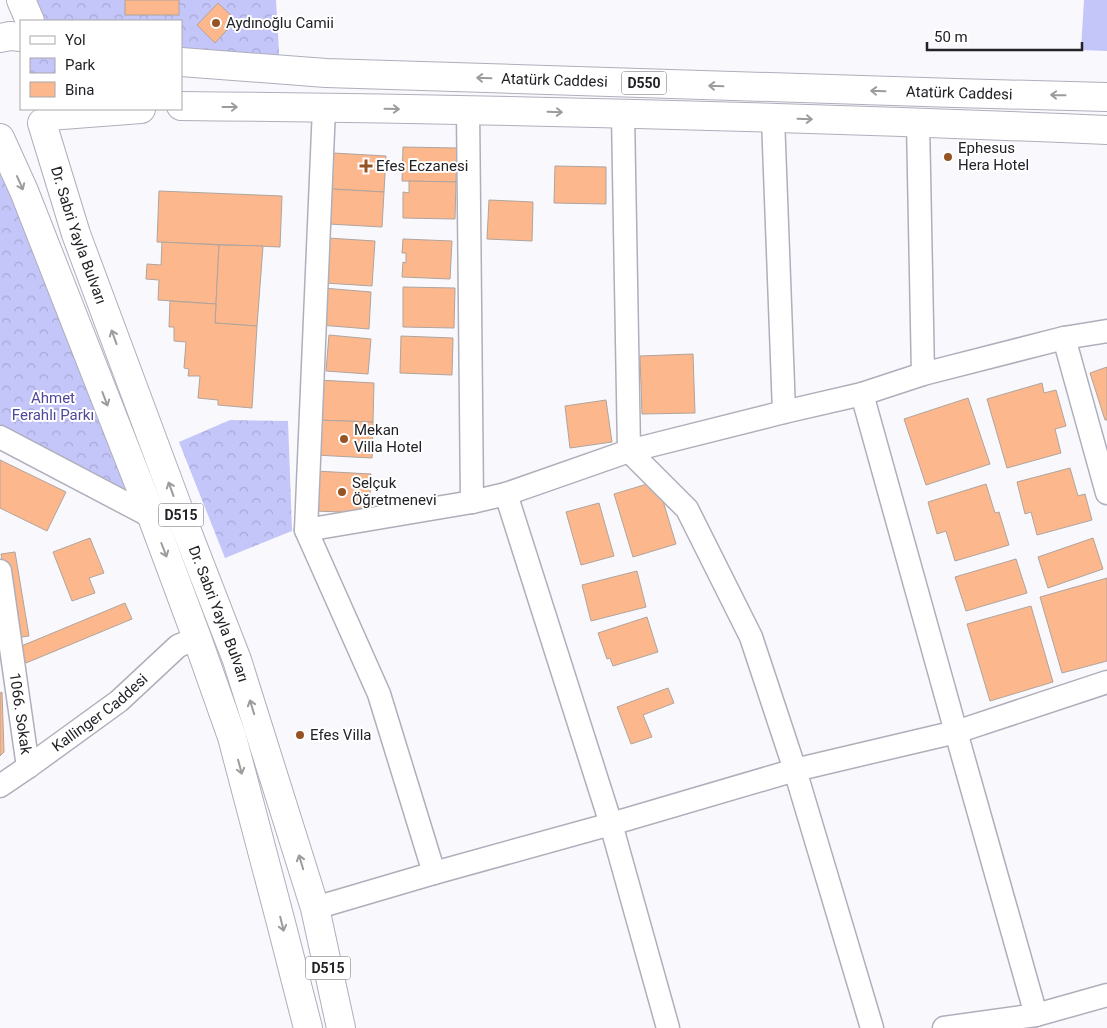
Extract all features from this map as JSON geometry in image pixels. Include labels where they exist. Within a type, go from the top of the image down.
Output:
[{"type":"highway","points":[[21,0],[30,20]]},
{"type":"highway","points":[[0,38],[20,37]]},
{"type":"highway","name":"Atatürk Caddesi","points":[[182,62],[326,74],[945,93],[1107,96]]},
{"type":"highway","name":"Atatürk Caddesi","points":[[182,106],[623,114],[1107,130]]},
{"type":"highway","points":[[0,131],[8,133],[31,129],[48,116],[128,110]]},
{"type":"highway","name":"Dr. Sabri Yayla Bulvarı","points":[[48,116],[76,234],[237,660],[315,908],[341,1028]]},
{"type":"highway","name":"Dr. Sabri Yayla Bulvarı","points":[[0,138],[24,191],[152,517],[232,737],[308,1028]]},
{"type":"street","points":[[324,108],[306,530],[379,694],[434,873]]},
{"type":"street","points":[[468,110],[472,502]]},
{"type":"street","points":[[623,114],[629,452],[687,509],[751,637],[795,770],[872,1028]]},
{"type":"street","points":[[773,118],[784,412]]},
{"type":"street","points":[[918,123],[924,374]]},
{"type":"street","points":[[306,530],[472,502],[506,494],[629,452],[862,394],[924,374],[1064,338],[1107,331]]},
{"type":"street","points":[[1064,338],[1107,493]]},
{"type":"street","points":[[862,394],[1036,1015]]},
{"type":"street","points":[[0,437],[152,517]]},
{"type":"street","points":[[506,494],[611,824],[668,1028]]},
{"type":"street","name":"1066. Sokak","points":[[0,570],[8,680],[28,767]]},
{"type":"street","name":"Kallinger Caddesi","points":[[0,786],[119,701],[178,646],[197,638]]},
{"type":"street","points":[[315,908],[795,770],[956,732],[1107,682]]},
{"type":"street","points":[[944,1028],[1036,1015],[1107,996]]},
{"type":"green space","points":[[21,0],[276,0],[280,69],[182,62],[182,20],[30,20]]},
{"type":"green space","points":[[1084,0],[1107,0],[1107,51],[1081,50]]},
{"type":"green space","name":"Ahmet Ferahlı Parkı","points":[[0,138],[152,517],[0,437]]},
{"type":"green space","points":[[230,420],[288,421],[292,531],[225,558],[179,442]]},
{"type":"building","points":[[125,0],[179,0],[179,15],[125,15]]},
{"type":"building","name":"Aydınoğlu Camii","points":[[218,3],[236,20],[215,43],[197,25]]},
{"type":"building","points":[[403,147],[457,148],[456,182],[402,181]]},
{"type":"building","points":[[333,153],[386,156],[384,192],[331,189]]},
{"type":"building","points":[[555,166],[606,167],[606,204],[554,203]]},
{"type":"building","points":[[409,181],[456,182],[455,219],[403,218],[403,192],[409,193]]},
{"type":"building","points":[[331,189],[384,192],[382,227],[329,224]]},
{"type":"building","points":[[159,191],[282,196],[280,247],[157,242]]},
{"type":"building","points":[[489,200],[533,202],[532,241],[487,239]]},
{"type":"building","points":[[328,238],[375,241],[372,286],[325,283]]},
{"type":"building","points":[[403,239],[452,241],[450,279],[402,277],[403,262],[406,263],[406,253],[402,253]]},
{"type":"building","points":[[162,242],[219,245],[216,304],[158,300],[159,280],[146,279],[147,264],[161,265]]},
{"type":"building","points":[[219,245],[263,246],[257,326],[215,323]]},
{"type":"building","points":[[403,287],[455,288],[454,328],[403,327]]},
{"type":"building","points":[[323,288],[371,292],[369,329],[320,325]]},
{"type":"building","points":[[170,301],[216,304],[215,323],[257,326],[252,408],[218,405],[218,400],[198,398],[200,376],[188,376],[189,369],[184,368],[186,342],[174,341],[174,327],[169,327]]},
{"type":"building","points":[[329,335],[371,339],[368,374],[326,371]]},
{"type":"building","points":[[401,336],[453,338],[452,375],[400,373]]},
{"type":"building","points":[[693,354],[695,413],[642,414],[640,356]]},
{"type":"building","points":[[1107,367],[1107,420],[1105,420],[1090,373]]},
{"type":"building","points":[[318,380],[374,383],[373,422],[316,420]]},
{"type":"building","points":[[1042,383],[1044,393],[1056,390],[1066,426],[1055,429],[1061,453],[1007,468],[987,399]]},
{"type":"building","points":[[968,398],[990,464],[926,485],[904,419]]},
{"type":"building","points":[[606,400],[612,442],[570,448],[565,406]]},
{"type":"building","name":"Mekan Villa Hotel","points":[[316,420],[373,422],[372,458],[315,455]]},
{"type":"building","points":[[0,460],[66,492],[47,531],[0,508]]},
{"type":"building","points":[[1070,468],[1078,496],[1085,494],[1092,520],[1037,535],[1031,512],[1025,514],[1017,482]]},
{"type":"building","name":"Selçuk Öğretmenevi","points":[[315,471],[371,474],[369,513],[314,511]]},
{"type":"building","points":[[657,481],[676,544],[633,557],[614,494]]},
{"type":"building","points":[[986,484],[995,513],[999,512],[1009,545],[955,561],[946,531],[937,534],[928,502]]},
{"type":"building","points":[[599,503],[614,556],[581,565],[566,512]]},
{"type":"building","points":[[90,538],[104,573],[89,578],[95,593],[72,601],[53,552]]},
{"type":"building","points":[[1093,538],[1103,569],[1048,588],[1038,557]]},
{"type":"building","points":[[15,552],[29,636],[15,638],[1,554]]},
{"type":"building","points":[[1016,559],[1027,593],[966,611],[955,577]]},
{"type":"building","points":[[637,571],[646,607],[591,621],[582,585]]},
{"type":"building","points":[[1107,578],[1107,661],[1062,673],[1040,597]]},
{"type":"building","points":[[125,603],[132,619],[26,663],[19,647]]},
{"type":"building","points":[[1031,606],[1053,682],[990,701],[967,624]]},
{"type":"building","points":[[647,617],[658,652],[613,666],[610,658],[607,659],[598,633]]},
{"type":"building","points":[[668,688],[674,703],[643,715],[652,737],[631,744],[617,707]]},
{"type":"building","points":[[2,692],[4,752],[0,756],[0,693]]},
{"type":"place","name":"Aydınoğlu Camii","points":[[216,23]]},
{"type":"place","name":"Ephesus Hera Hotel","points":[[948,157]]},
{"type":"place","name":"Efes Eczanesi","points":[[366,166]]},
{"type":"place","name":"Mekan Villa Hotel","points":[[344,439]]},
{"type":"place","name":"Selçuk Öğretmenevi","points":[[342,492]]},
{"type":"place","name":"Efes Villa","points":[[300,735]]}]
